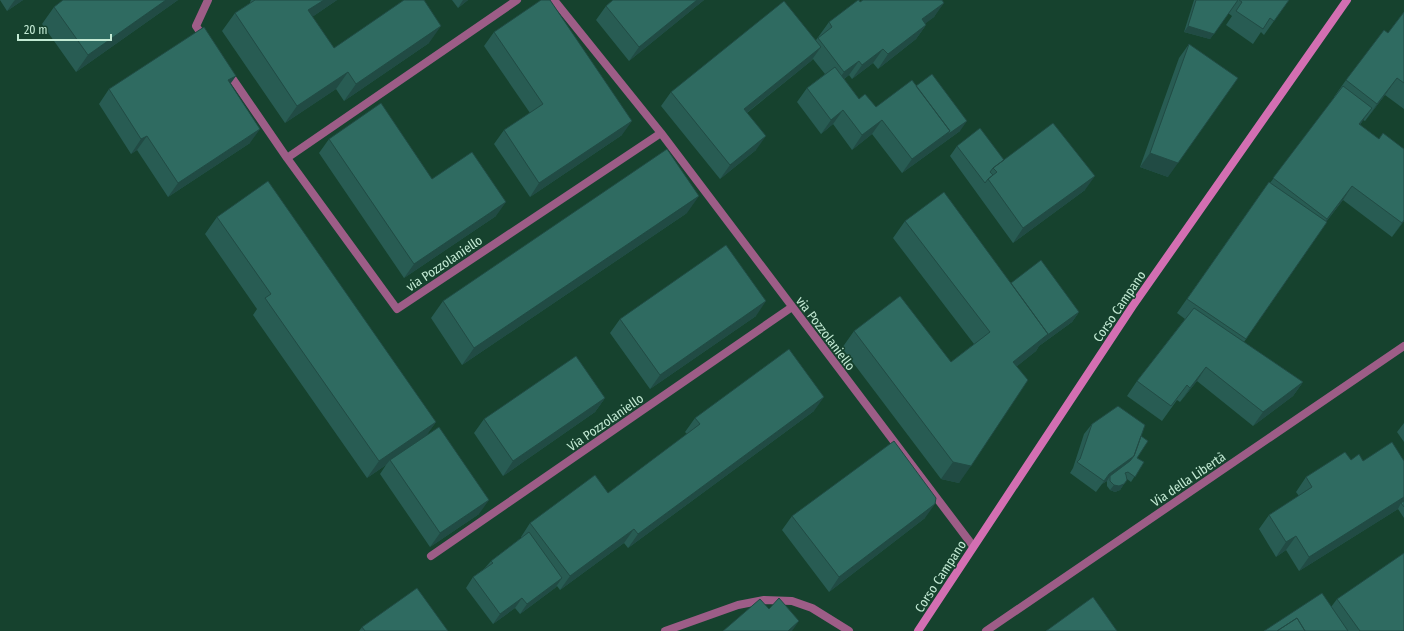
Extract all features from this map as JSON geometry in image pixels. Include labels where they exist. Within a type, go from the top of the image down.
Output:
[{"type":"main road","name":"Corso Campano","points":[[918,631],[1132,307],[1347,0]]},
{"type":"street","points":[[208,0],[196,26],[209,45]]},
{"type":"street","points":[[287,158],[518,0]]},
{"type":"street","name":"via Pozzolaniello","points":[[554,0],[661,133],[973,546]]},
{"type":"street","name":"via Pozzolaniello","points":[[222,64],[287,158],[397,310],[661,133]]},
{"type":"street","name":"Via Pozzolaniello","points":[[431,556],[792,307]]},
{"type":"street","name":"Via della Libertà","points":[[986,631],[1404,346]]},
{"type":"street","points":[[665,631],[738,604],[764,600],[792,601],[812,608],[849,631]]},
{"type":"building","points":[[63,0],[166,0],[88,55],[54,7]]},
{"type":"building","points":[[255,0],[324,0],[308,10],[334,48],[404,0],[424,0],[441,26],[356,84],[348,72],[297,106],[235,13]]},
{"type":"building","points":[[541,0],[550,0],[632,121],[539,183],[504,130],[543,104],[494,32]]},
{"type":"building","points":[[613,0],[697,0],[639,47],[606,6]]},
{"type":"building","points":[[858,0],[860,2],[863,0],[942,0],[944,3],[922,19],[926,25],[888,54],[883,49],[862,65],[859,61],[844,72],[818,38],[832,27],[829,22]]},
{"type":"building","points":[[1196,0],[1238,0],[1214,34],[1188,26]]},
{"type":"building","points":[[1239,0],[1289,0],[1274,21],[1270,18],[1263,29],[1236,11],[1242,2]]},
{"type":"building","points":[[784,1],[821,47],[744,109],[766,136],[730,165],[671,92]]},
{"type":"building","points":[[1404,12],[1404,83],[1397,78],[1377,104],[1346,80],[1384,30],[1388,33]]},
{"type":"building","points":[[204,27],[236,76],[228,80],[260,129],[178,183],[147,136],[141,139],[109,89]]},
{"type":"building","points":[[1189,44],[1238,78],[1178,163],[1150,153]]},
{"type":"building","points":[[835,67],[859,99],[865,94],[876,107],[912,80],[950,131],[912,159],[882,120],[862,135],[843,110],[831,120],[807,88]]},
{"type":"building","points":[[932,74],[967,121],[947,135],[950,131],[916,86]]},
{"type":"building","points":[[1343,86],[1372,108],[1359,124],[1379,139],[1383,133],[1404,149],[1404,220],[1402,223],[1352,186],[1327,219],[1273,178]]},
{"type":"building","points":[[381,103],[432,179],[472,152],[506,202],[414,264],[329,139]]},
{"type":"building","points":[[1053,123],[1095,176],[1023,228],[988,179],[997,172],[993,168]]},
{"type":"building","points":[[980,128],[1004,160],[993,168],[990,172],[993,175],[985,183],[957,146]]},
{"type":"building","points":[[667,149],[699,196],[474,348],[443,301]]},
{"type":"building","points":[[268,181],[436,422],[379,461],[265,298],[271,294],[217,217]]},
{"type":"building","points":[[1269,182],[1327,222],[1246,339],[1187,299]]},
{"type":"building","points":[[944,192],[1048,334],[1013,362],[1028,380],[971,466],[953,462],[854,331],[900,296],[951,362],[990,332],[905,221]]},
{"type":"building","points":[[726,245],[766,301],[660,375],[620,319]]},
{"type":"building","points":[[1041,260],[1079,312],[1046,336],[1048,334],[1011,283]]},
{"type":"building","points":[[1194,308],[1303,382],[1263,412],[1206,367],[1190,388],[1187,385],[1171,406],[1137,381]]},
{"type":"building","points":[[789,349],[824,397],[638,534],[634,529],[570,576],[530,523],[595,475],[608,493],[700,424],[695,418]]},
{"type":"building","points":[[576,356],[605,398],[513,461],[484,419]]},
{"type":"building","points":[[1118,406],[1145,425],[1134,456],[1109,474],[1104,481],[1077,462],[1080,459],[1092,424]]},
{"type":"building","points":[[439,427],[489,500],[440,533],[390,460]]},
{"type":"building","points":[[1141,436],[1148,441],[1137,458],[1144,462],[1135,477],[1128,472],[1125,473],[1127,480],[1124,484],[1119,486],[1114,485],[1110,481],[1110,476],[1130,461],[1134,456]]},
{"type":"building","points":[[894,441],[936,498],[935,504],[839,577],[792,516]]},
{"type":"building","points":[[1392,442],[1404,461],[1404,497],[1309,557],[1296,536],[1286,542],[1269,515],[1312,487],[1306,477],[1345,452],[1351,460],[1359,454],[1363,461]]},
{"type":"building","points":[[529,532],[562,578],[527,604],[522,598],[500,614],[473,577],[493,563],[491,561]]},
{"type":"building","points":[[1404,553],[1404,631],[1360,631],[1337,599]]},
{"type":"building","points":[[417,588],[448,631],[365,631],[362,627]]},
{"type":"building","points":[[1322,593],[1348,631],[1305,631],[1297,618],[1277,631],[1264,631]]},
{"type":"building","points":[[1093,597],[1117,631],[1046,631]]},
{"type":"building","points":[[779,598],[799,621],[788,631],[723,631],[760,599],[769,609]]},
{"type":"building","points":[[1297,618],[1305,631],[1277,631]]}]
